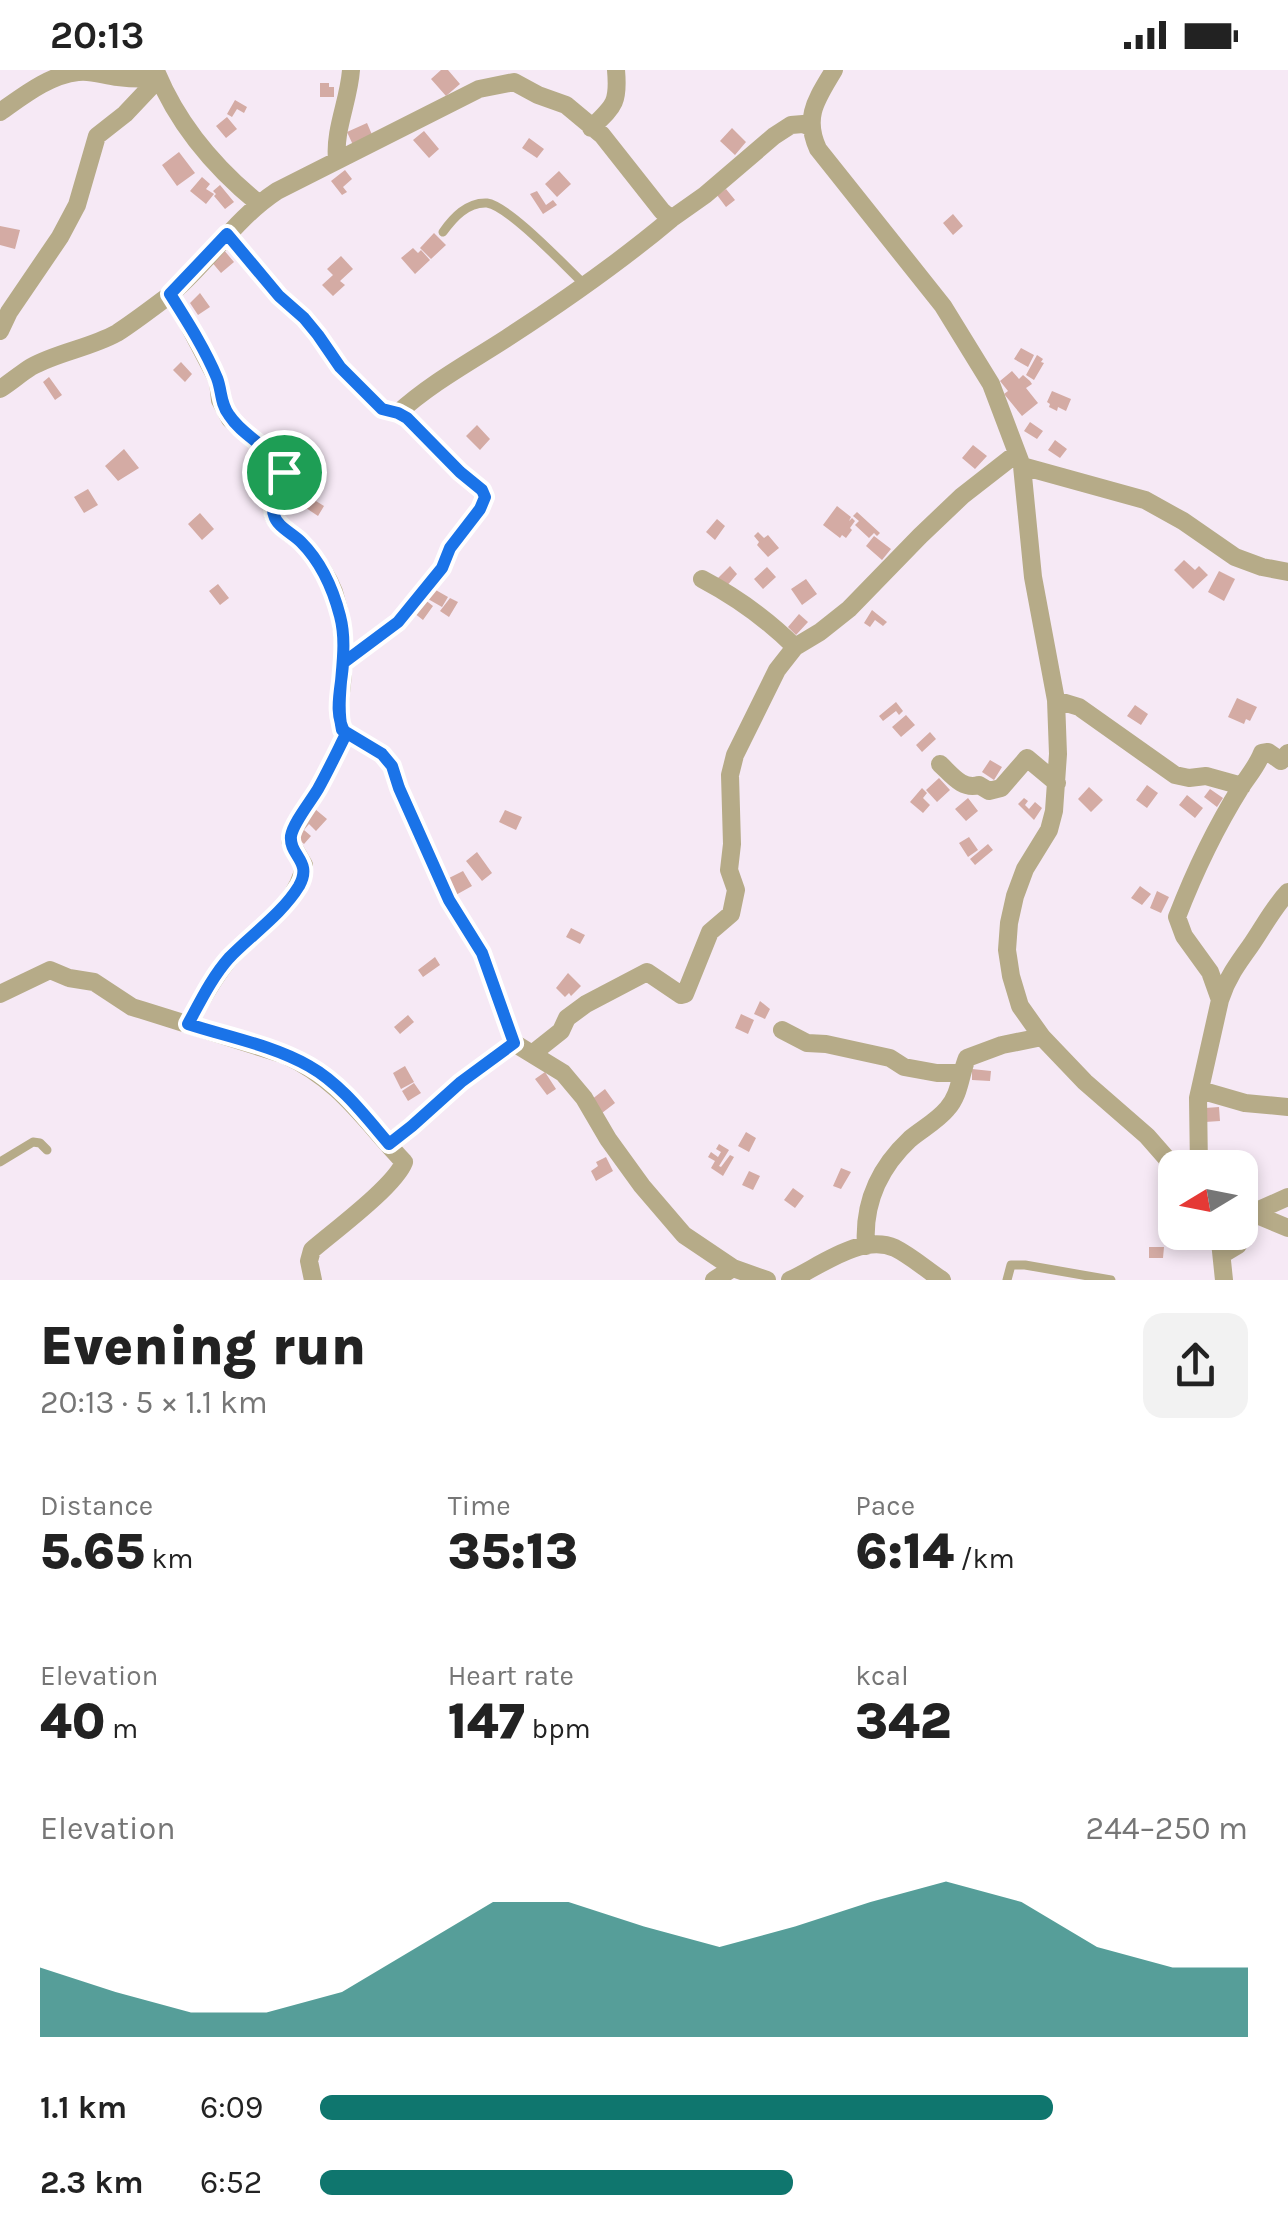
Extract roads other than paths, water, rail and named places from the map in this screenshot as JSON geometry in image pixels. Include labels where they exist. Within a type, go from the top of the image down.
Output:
[{"type":"street","points":[[337,159],[335,141],[351,70]]},
{"type":"street","points":[[592,128],[614,104],[616,70]]},
{"type":"street","points":[[834,70],[814,106],[810,127],[818,150],[943,306],[990,384],[1019,460],[1033,578],[1056,700],[1057,783],[1049,830],[1025,868],[1015,896],[1006,950],[1020,1006],[1042,1037],[1084,1082],[1160,1150]]},
{"type":"street","points":[[0,112],[24,94],[78,72],[136,79],[157,74]]},
{"type":"street","points":[[157,74],[202,152],[258,203]]},
{"type":"street","points":[[0,332],[77,205],[97,136],[125,114],[157,74]]},
{"type":"street","points":[[0,389],[32,366],[115,334],[170,294],[258,203],[277,191],[479,89],[514,82],[566,105],[610,144],[671,219]]},
{"type":"street","points":[[398,413],[419,394],[508,338],[640,245],[774,136],[792,125],[810,127]]},
{"type":"street","points":[[227,234],[279,296],[304,318],[340,367],[382,409],[407,418],[485,497],[450,548],[442,568],[398,622],[343,663]]},
{"type":"street","points":[[170,294],[212,367],[220,400],[230,419],[284,472],[272,512],[303,544],[332,588],[342,622],[338,712],[342,730],[382,754],[392,766],[449,900],[482,953],[514,1043],[563,1073],[642,1186],[684,1235],[732,1268],[762,1279]]},
{"type":"street","points":[[532,1054],[561,1031],[567,1018],[638,975],[647,972],[685,994],[710,932],[730,914],[736,890],[729,870],[730,774],[735,755],[777,670],[795,647],[849,610],[962,496],[1019,460],[1145,500],[1235,557],[1262,568],[1288,572]]},
{"type":"street","points":[[702,579],[748,608],[795,647]]},
{"type":"street","points":[[1056,700],[1078,707],[1175,775],[1206,776],[1242,786]]},
{"type":"street","points":[[188,1024],[228,960],[298,888],[304,865],[290,841],[292,830],[346,734]]},
{"type":"street","points":[[1220,1000],[1210,972],[1184,936],[1177,917],[1192,880],[1262,753],[1286,760]]},
{"type":"street","points":[[940,764],[962,785],[980,786],[990,792],[1001,788],[1028,758],[1057,783]]},
{"type":"street","points":[[1199,1150],[1200,1090],[1226,982],[1268,914],[1288,892]]},
{"type":"street","points":[[0,994],[50,970],[94,982],[132,1007],[265,1047],[308,1066],[343,1092],[404,1162],[374,1196],[312,1250],[308,1261],[313,1280]]},
{"type":"street","points":[[782,1030],[807,1044],[826,1044],[890,1058],[904,1067],[961,1073]]},
{"type":"street","points":[[866,1246],[867,1210],[886,1164],[912,1137],[946,1111],[957,1095],[967,1058],[1042,1037]]},
{"type":"street","points":[[389,1144],[514,1043]]},
{"type":"street","points":[[1200,1090],[1246,1103],[1288,1107]]},
{"type":"street","points":[[1258,1204],[1288,1197]]},
{"type":"street","points":[[1258,1213],[1288,1228]]},
{"type":"street","points":[[790,1280],[834,1255],[866,1246],[892,1246],[942,1280]]},
{"type":"street","points":[[1222,1250],[1224,1280]]},
{"type":"street","points":[[1223,1254],[1230,1250]]},
{"type":"street","points":[[714,1280],[732,1268]]},
{"type":"lane","points":[[443,232],[452,218],[470,206],[488,203],[526,229],[584,284]]},
{"type":"lane","points":[[0,1162],[33,1142],[40,1142],[47,1150]]},
{"type":"lane","points":[[1007,1280],[1011,1265],[1025,1265],[1111,1280]]}]
